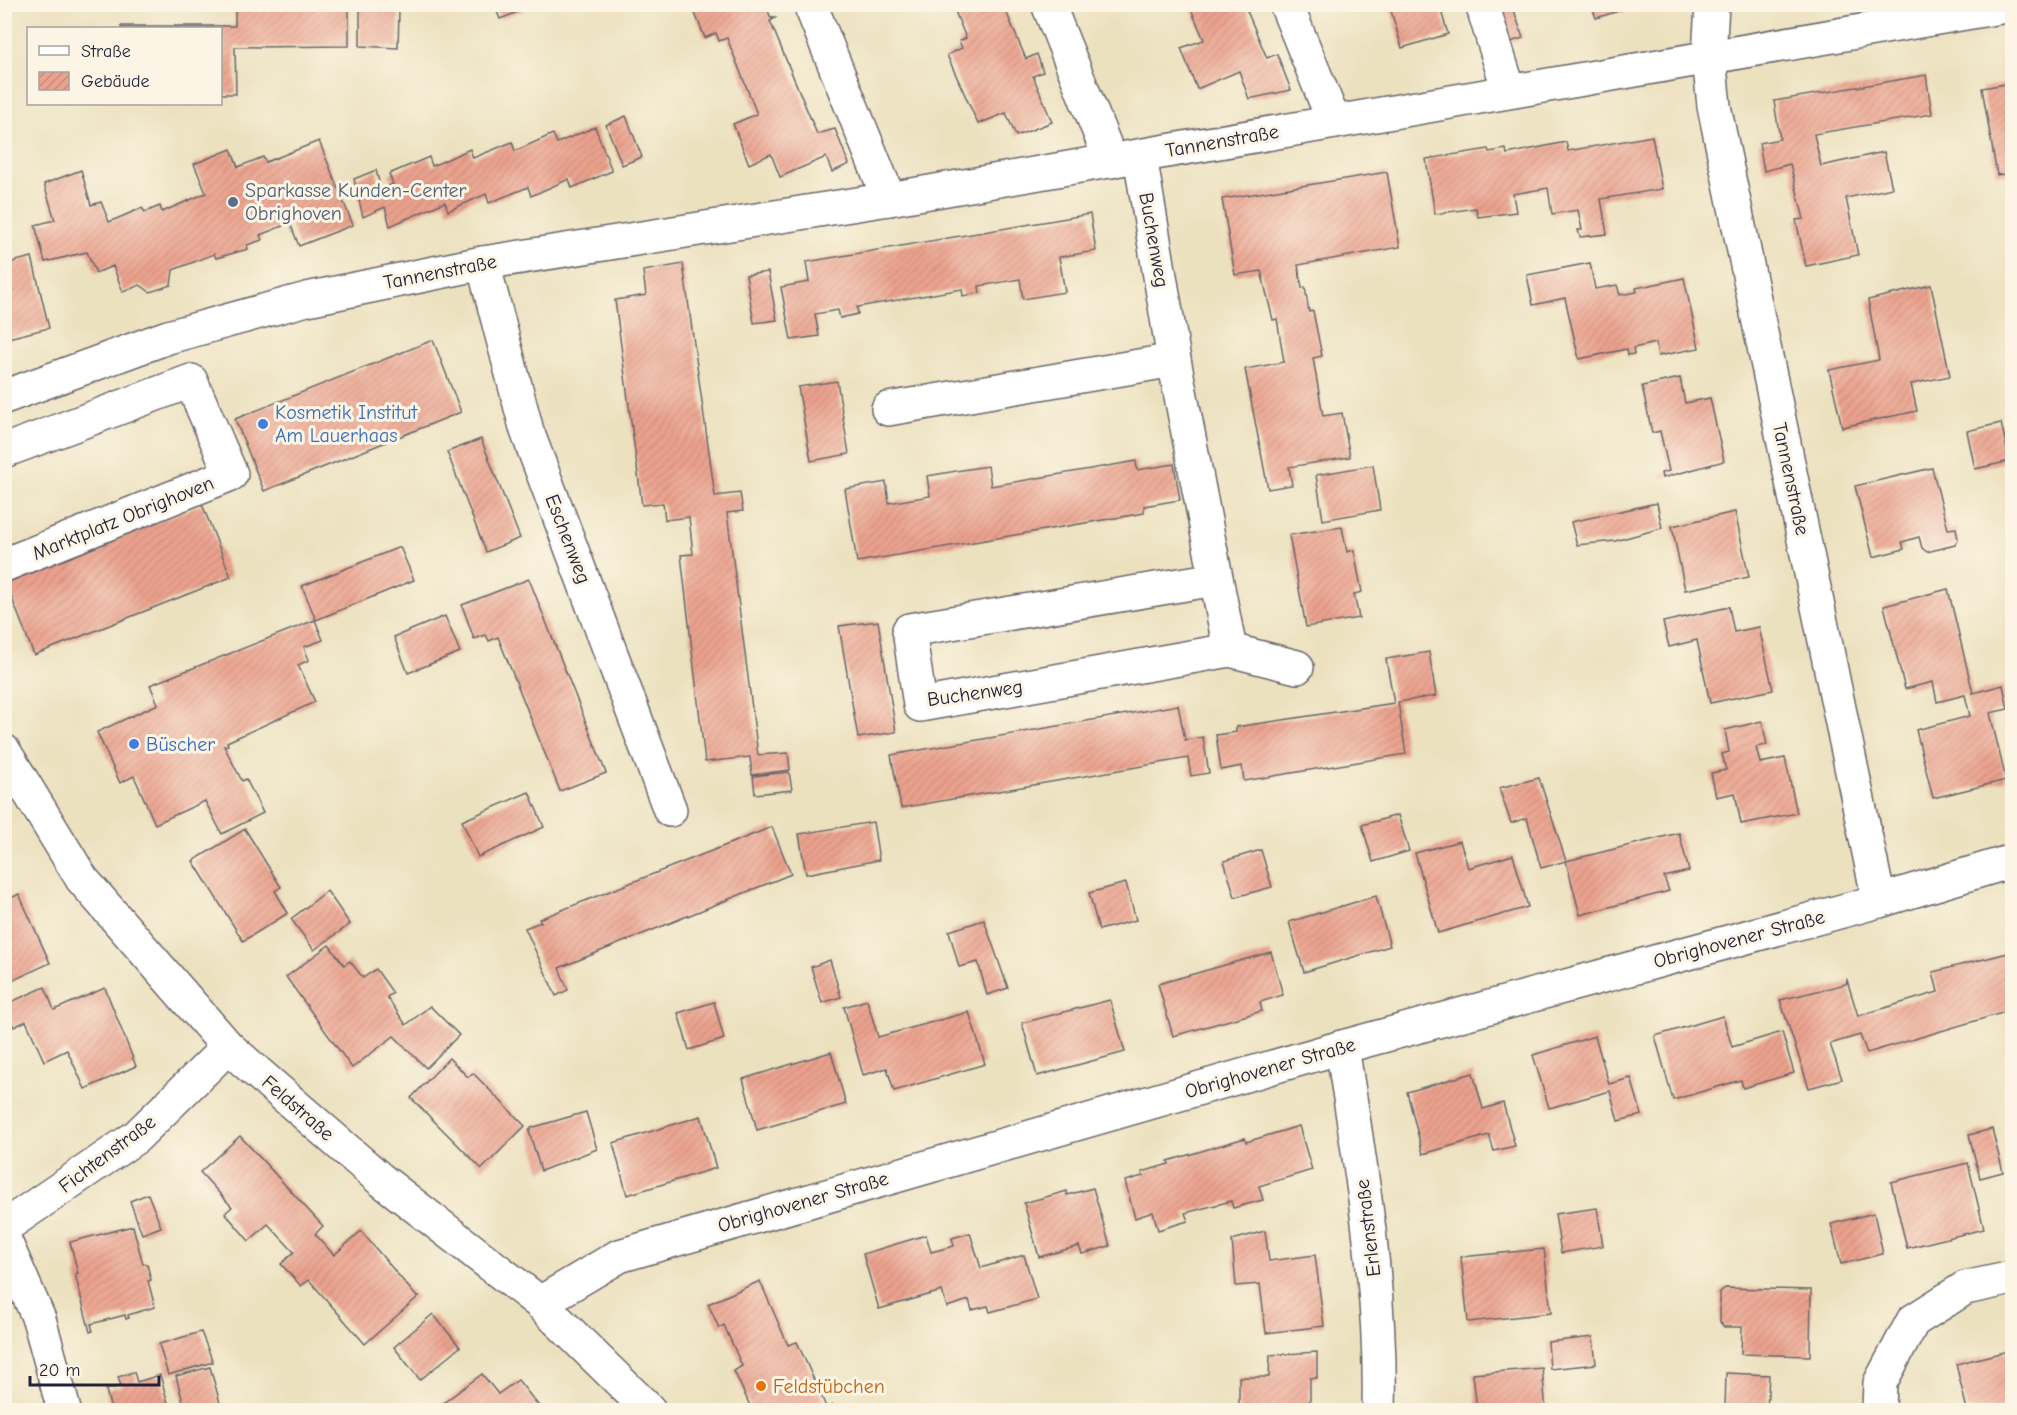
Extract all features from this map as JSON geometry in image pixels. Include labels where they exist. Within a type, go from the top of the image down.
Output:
[{"type":"street","points":[[810,4],[889,199]]},
{"type":"street","points":[[1048,4],[1125,158]]},
{"type":"street","points":[[1286,4],[1334,122]]},
{"type":"street","points":[[1482,4],[1509,91]]},
{"type":"street","name":"Tannenstraße","points":[[1712,4],[1709,57],[1714,106],[1879,901]]},
{"type":"street","name":"Tannenstraße","points":[[4,397],[168,337],[307,299],[483,263],[889,199],[2013,5]]},
{"type":"street","name":"Buchenweg","points":[[1125,158],[1174,360],[1230,650]]},
{"type":"street","name":"Eschenweg","points":[[483,263],[527,431],[670,810]]},
{"type":"street","points":[[888,409],[1174,360]]},
{"type":"street","name":"Marktplatz Obrighoven","points":[[4,451],[191,381],[231,474],[4,566]]},
{"type":"street","name":"Buchenweg","points":[[1216,579],[909,630],[920,705],[1230,650],[1297,668]]},
{"type":"street","name":"Feldstraße","points":[[4,752],[82,879],[228,1047],[380,1179],[540,1303],[649,1410]]},
{"type":"street","name":"Obrighovener Straße","points":[[540,1303],[619,1256],[1342,1047],[1879,901],[2013,861]]},
{"type":"street","name":"Fichtenstraße","points":[[4,1227],[136,1137],[228,1047]]},
{"type":"street","name":"Erlenstraße","points":[[1342,1047],[1371,1231],[1381,1354],[1380,1410]]},
{"type":"street","points":[[4,1239],[39,1319],[64,1410]]},
{"type":"street","points":[[1879,1410],[1880,1383],[1913,1321],[1965,1288],[2013,1278]]},
{"type":"building","points":[[235,4],[349,4],[349,46],[235,47],[236,94],[222,94],[222,27],[121,27],[235,26]]},
{"type":"building","points":[[494,4],[535,4],[535,5],[500,19]]},
{"type":"building","points":[[696,4],[765,4],[771,18],[775,18],[770,21],[817,134],[835,129],[849,164],[832,172],[826,157],[780,177],[771,154],[749,164],[733,124],[757,114],[727,38],[719,41],[716,33],[705,38],[692,6]]},
{"type":"building","points":[[952,4],[1003,4],[1026,59],[1037,54],[1043,72],[1033,76],[1052,122],[1016,136],[1006,113],[978,124],[947,55],[962,48],[959,41],[966,38]]},
{"type":"building","points":[[1189,4],[1244,4],[1267,58],[1277,54],[1291,90],[1249,99],[1239,71],[1197,89],[1181,48],[1204,40]]},
{"type":"building","points":[[1389,4],[1439,4],[1448,34],[1402,48]]},
{"type":"building","points":[[1496,4],[1512,4],[1523,38],[1504,44]]},
{"type":"building","points":[[1591,4],[1638,4],[1638,5],[1596,18]]},
{"type":"building","points":[[360,10],[399,11],[398,48],[360,46]]},
{"type":"building","points":[[1926,75],[1932,114],[1814,134],[1821,166],[1884,152],[1892,188],[1846,198],[1858,255],[1806,266],[1796,220],[1804,219],[1790,164],[1764,171],[1759,143],[1780,139],[1774,101]]},
{"type":"building","points":[[2012,83],[2012,173],[1997,175],[1982,88]]},
{"type":"building","points":[[626,116],[642,157],[622,165],[606,125]]},
{"type":"building","points":[[595,127],[612,171],[572,188],[569,179],[531,196],[528,187],[489,203],[486,194],[448,211],[445,202],[390,226],[385,207],[363,217],[354,179],[376,170],[381,189],[393,184],[389,174],[429,157],[432,166],[470,149],[473,158],[512,142],[515,151],[553,134],[557,143]]},
{"type":"building","points":[[1652,136],[1662,189],[1601,199],[1607,234],[1580,237],[1578,230],[1582,230],[1578,210],[1552,214],[1548,188],[1513,194],[1516,212],[1478,217],[1476,208],[1435,214],[1426,159],[1488,149],[1489,152],[1506,149],[1507,154],[1566,142],[1568,151]]},
{"type":"building","points":[[319,141],[353,225],[299,246],[290,223],[260,235],[262,240],[247,245],[248,249],[216,258],[214,254],[173,270],[171,285],[150,292],[140,285],[123,292],[113,266],[96,273],[87,252],[45,262],[35,225],[55,220],[44,184],[81,170],[91,205],[101,202],[109,222],[142,208],[145,212],[160,206],[162,212],[206,193],[194,164],[231,149],[238,167],[263,157],[266,162]]},
{"type":"building","points":[[1387,172],[1400,247],[1298,265],[1302,288],[1305,287],[1309,312],[1313,311],[1322,356],[1313,358],[1323,416],[1342,413],[1350,457],[1289,467],[1292,485],[1268,489],[1245,369],[1284,362],[1277,319],[1273,320],[1261,271],[1235,275],[1222,199]]},
{"type":"building","points":[[1090,214],[1096,251],[1059,257],[1065,292],[1023,299],[1020,279],[979,286],[980,293],[963,296],[962,289],[857,307],[858,314],[840,318],[838,310],[815,314],[819,336],[791,340],[781,287],[809,282],[806,262]]},
{"type":"building","points":[[32,257],[49,328],[4,339],[4,264]]},
{"type":"building","points":[[1590,263],[1595,289],[1617,285],[1620,295],[1637,292],[1636,288],[1684,278],[1699,348],[1658,356],[1656,343],[1633,348],[1634,354],[1628,355],[1627,349],[1579,359],[1565,298],[1533,305],[1527,275]]},
{"type":"building","points":[[683,264],[715,496],[740,493],[743,511],[727,513],[758,755],[788,753],[790,770],[752,775],[750,757],[705,762],[681,555],[693,554],[689,517],[665,520],[663,503],[642,505],[615,300],[646,295],[643,271]]},
{"type":"building","points":[[768,272],[777,320],[754,323],[746,275]]},
{"type":"building","points":[[1931,285],[1950,376],[1911,384],[1917,411],[1842,427],[1829,370],[1879,360],[1868,300]]},
{"type":"building","points":[[433,340],[461,412],[264,491],[235,419]]},
{"type":"building","points":[[1680,378],[1685,403],[1710,398],[1724,461],[1662,478],[1661,473],[1669,471],[1660,431],[1652,433],[1642,386]]},
{"type":"building","points":[[837,381],[849,454],[811,461],[798,387]]},
{"type":"building","points":[[2001,423],[2010,461],[1975,469],[1967,431]]},
{"type":"building","points":[[481,439],[520,538],[486,552],[447,452]]},
{"type":"building","points":[[1136,461],[1137,470],[1174,464],[1180,500],[1144,506],[1144,513],[857,562],[845,489],[886,482],[889,503],[930,496],[927,476],[968,469],[988,466],[991,486]]},
{"type":"building","points":[[1373,465],[1380,510],[1323,520],[1316,475]]},
{"type":"building","points":[[1932,468],[1948,529],[1956,528],[1958,539],[1955,545],[1927,552],[1922,548],[1919,537],[1902,542],[1904,549],[1873,557],[1855,486]]},
{"type":"building","points":[[1657,503],[1662,528],[1615,541],[1577,545],[1571,522]]},
{"type":"building","points":[[202,504],[231,577],[34,655],[6,583]]},
{"type":"building","points":[[1735,512],[1749,577],[1685,590],[1672,526]]},
{"type":"building","points":[[1342,527],[1347,552],[1354,550],[1362,592],[1354,594],[1359,618],[1306,627],[1289,535]]},
{"type":"building","points":[[400,547],[414,580],[316,620],[302,586]]},
{"type":"building","points":[[529,579],[606,773],[560,791],[498,637],[489,641],[486,635],[474,639],[462,605]]},
{"type":"building","points":[[1948,589],[1973,693],[2003,685],[2008,709],[1990,713],[2006,780],[1933,798],[1916,730],[1970,716],[1965,695],[1937,702],[1933,682],[1905,689],[1884,606]]},
{"type":"building","points":[[1729,607],[1734,632],[1759,627],[1773,690],[1710,703],[1697,640],[1669,647],[1663,622]]},
{"type":"building","points":[[445,616],[460,652],[408,673],[394,637]]},
{"type":"building","points":[[315,620],[323,640],[304,647],[309,660],[298,665],[315,702],[227,742],[228,745],[224,746],[242,781],[246,779],[263,813],[222,834],[205,801],[155,824],[134,776],[120,783],[97,732],[158,704],[150,685]]},
{"type":"building","points":[[878,621],[896,732],[858,738],[839,626]]},
{"type":"building","points":[[1429,652],[1436,696],[1398,702],[1406,754],[1244,781],[1242,766],[1221,770],[1216,735],[1236,732],[1236,727],[1394,703],[1386,659]]},
{"type":"building","points":[[1178,705],[1185,740],[1203,737],[1209,773],[1191,776],[1188,758],[901,808],[891,755]]},
{"type":"building","points":[[1762,721],[1767,745],[1756,747],[1760,763],[1785,758],[1797,813],[1741,824],[1735,793],[1716,797],[1711,773],[1726,770],[1722,754],[1729,752],[1725,730]]},
{"type":"building","points":[[789,772],[792,790],[755,794],[753,776]]},
{"type":"building","points":[[1539,778],[1566,861],[1541,868],[1527,818],[1511,823],[1499,788]]},
{"type":"building","points":[[529,792],[544,827],[478,857],[462,821]]},
{"type":"building","points":[[1398,815],[1409,851],[1373,862],[1362,825]]},
{"type":"building","points":[[873,822],[879,860],[806,874],[799,834]]},
{"type":"building","points":[[772,827],[791,874],[559,968],[568,990],[556,996],[525,928],[541,922],[539,919]]},
{"type":"building","points":[[245,829],[281,887],[275,891],[288,913],[243,941],[193,861]]},
{"type":"building","points":[[1679,833],[1689,871],[1664,877],[1669,891],[1580,915],[1566,861]]},
{"type":"building","points":[[1460,841],[1468,868],[1513,855],[1528,907],[1438,933],[1415,853]]},
{"type":"building","points":[[1261,850],[1272,887],[1235,897],[1224,861]]},
{"type":"building","points":[[1126,883],[1136,920],[1099,930],[1089,893]]},
{"type":"building","points":[[327,891],[350,924],[314,950],[291,919]]},
{"type":"building","points":[[19,894],[50,963],[5,984],[5,901]]},
{"type":"building","points":[[1376,896],[1390,946],[1304,972],[1289,922]]},
{"type":"building","points":[[984,920],[1008,988],[987,995],[978,962],[959,967],[949,931]]},
{"type":"building","points":[[329,945],[344,965],[350,961],[363,978],[376,969],[393,993],[387,997],[406,1025],[430,1006],[459,1035],[426,1068],[394,1036],[352,1068],[286,977]]},
{"type":"building","points":[[1271,952],[1283,995],[1260,1002],[1262,1011],[1173,1036],[1158,984]]},
{"type":"building","points":[[2012,952],[2012,1010],[1867,1053],[1860,1035],[1830,1044],[1842,1079],[1809,1088],[1780,1000],[1846,984],[1847,980],[1858,1016],[1938,992],[1933,972]]},
{"type":"building","points":[[830,960],[841,997],[822,1003],[811,967]]},
{"type":"building","points":[[45,987],[54,1010],[105,988],[136,1066],[85,1089],[67,1050],[44,1061],[26,1021],[14,1027],[4,1005]]},
{"type":"building","points":[[867,1000],[878,1037],[969,1012],[985,1064],[894,1091],[887,1068],[863,1075],[844,1007]]},
{"type":"building","points":[[1110,1000],[1125,1052],[1037,1076],[1022,1023]]},
{"type":"building","points":[[714,1002],[724,1039],[689,1050],[678,1013]]},
{"type":"building","points":[[1723,1016],[1732,1047],[1782,1032],[1794,1073],[1743,1088],[1741,1080],[1673,1100],[1655,1036]]},
{"type":"building","points":[[1595,1036],[1609,1084],[1631,1078],[1642,1115],[1618,1121],[1610,1091],[1549,1108],[1533,1055]]},
{"type":"building","points":[[831,1052],[846,1104],[757,1130],[743,1079]]},
{"type":"building","points":[[449,1058],[468,1077],[473,1073],[525,1126],[482,1169],[411,1098]]},
{"type":"building","points":[[1473,1073],[1483,1109],[1503,1103],[1515,1146],[1494,1151],[1489,1135],[1423,1154],[1407,1092]]},
{"type":"building","points":[[586,1112],[597,1149],[541,1171],[529,1131],[531,1128]]},
{"type":"building","points":[[701,1116],[716,1168],[627,1195],[613,1143]]},
{"type":"building","points":[[1299,1126],[1312,1170],[1259,1186],[1263,1200],[1233,1208],[1231,1201],[1185,1213],[1188,1221],[1158,1230],[1153,1212],[1135,1218],[1125,1181],[1143,1176],[1142,1172],[1169,1164],[1168,1161],[1245,1138],[1246,1142]]},
{"type":"building","points":[[1992,1129],[2003,1172],[1980,1178],[1969,1135]]},
{"type":"building","points":[[240,1136],[323,1226],[315,1234],[334,1255],[361,1231],[416,1296],[419,1296],[365,1344],[309,1280],[301,1286],[281,1264],[294,1252],[268,1224],[249,1241],[225,1213],[232,1207],[200,1172]]},
{"type":"building","points":[[1968,1163],[1984,1229],[1907,1248],[1891,1182]]},
{"type":"building","points":[[1093,1188],[1110,1246],[1082,1254],[1079,1246],[1039,1257],[1024,1203],[1067,1191],[1067,1195]]},
{"type":"building","points":[[148,1194],[161,1227],[142,1234],[130,1201]]},
{"type":"building","points":[[1597,1208],[1603,1246],[1561,1253],[1555,1214]]},
{"type":"building","points":[[1874,1213],[1883,1254],[1841,1264],[1831,1224]]},
{"type":"building","points":[[133,1226],[143,1264],[147,1264],[151,1280],[148,1281],[155,1307],[128,1315],[129,1318],[126,1319],[125,1315],[91,1324],[93,1331],[90,1332],[75,1274],[78,1273],[70,1242]]},
{"type":"building","points":[[1265,1231],[1269,1261],[1315,1255],[1324,1326],[1266,1333],[1260,1284],[1236,1286],[1232,1240]]},
{"type":"building","points":[[970,1233],[981,1268],[1024,1255],[1037,1299],[990,1312],[988,1306],[972,1310],[969,1300],[947,1307],[942,1291],[879,1309],[863,1254],[926,1235],[931,1252],[954,1246],[952,1238]]},
{"type":"building","points":[[1544,1249],[1551,1313],[1468,1322],[1461,1257]]},
{"type":"building","points":[[760,1281],[788,1345],[797,1342],[827,1409],[833,1405],[837,1410],[752,1410],[734,1371],[742,1366],[724,1325],[719,1328],[708,1304]]},
{"type":"building","points":[[1725,1288],[1811,1290],[1810,1356],[1741,1354],[1742,1327],[1724,1327],[1720,1322],[1720,1292]]},
{"type":"building","points":[[433,1314],[460,1347],[420,1380],[394,1347]]},
{"type":"building","points":[[201,1332],[213,1362],[168,1375],[159,1344]]},
{"type":"building","points":[[1593,1337],[1596,1364],[1550,1369],[1548,1342]]},
{"type":"building","points":[[2012,1350],[2012,1410],[1967,1410],[1956,1364]]},
{"type":"building","points":[[1317,1352],[1317,1378],[1310,1378],[1310,1410],[1239,1410],[1239,1377],[1269,1377],[1270,1355]]},
{"type":"building","points":[[210,1367],[222,1410],[185,1410],[176,1376]]},
{"type":"building","points":[[1542,1368],[1546,1410],[1477,1410],[1473,1374]]},
{"type":"building","points":[[134,1372],[137,1382],[160,1375],[170,1410],[111,1410],[106,1390],[121,1386],[118,1377]]},
{"type":"building","points":[[1726,1373],[1769,1375],[1767,1410],[1725,1410]]},
{"type":"building","points":[[482,1374],[498,1394],[518,1380],[542,1410],[440,1410],[438,1407]]},
{"type":"place","name":"Sparkasse Kunden-Center Obrighoven","points":[[233,202]]},
{"type":"place","name":"Kosmetik Institut Am Lauerhaas","points":[[263,424]]},
{"type":"place","name":"Büscher","points":[[134,744]]},
{"type":"place","name":"Feldstübchen","points":[[761,1386]]}]
